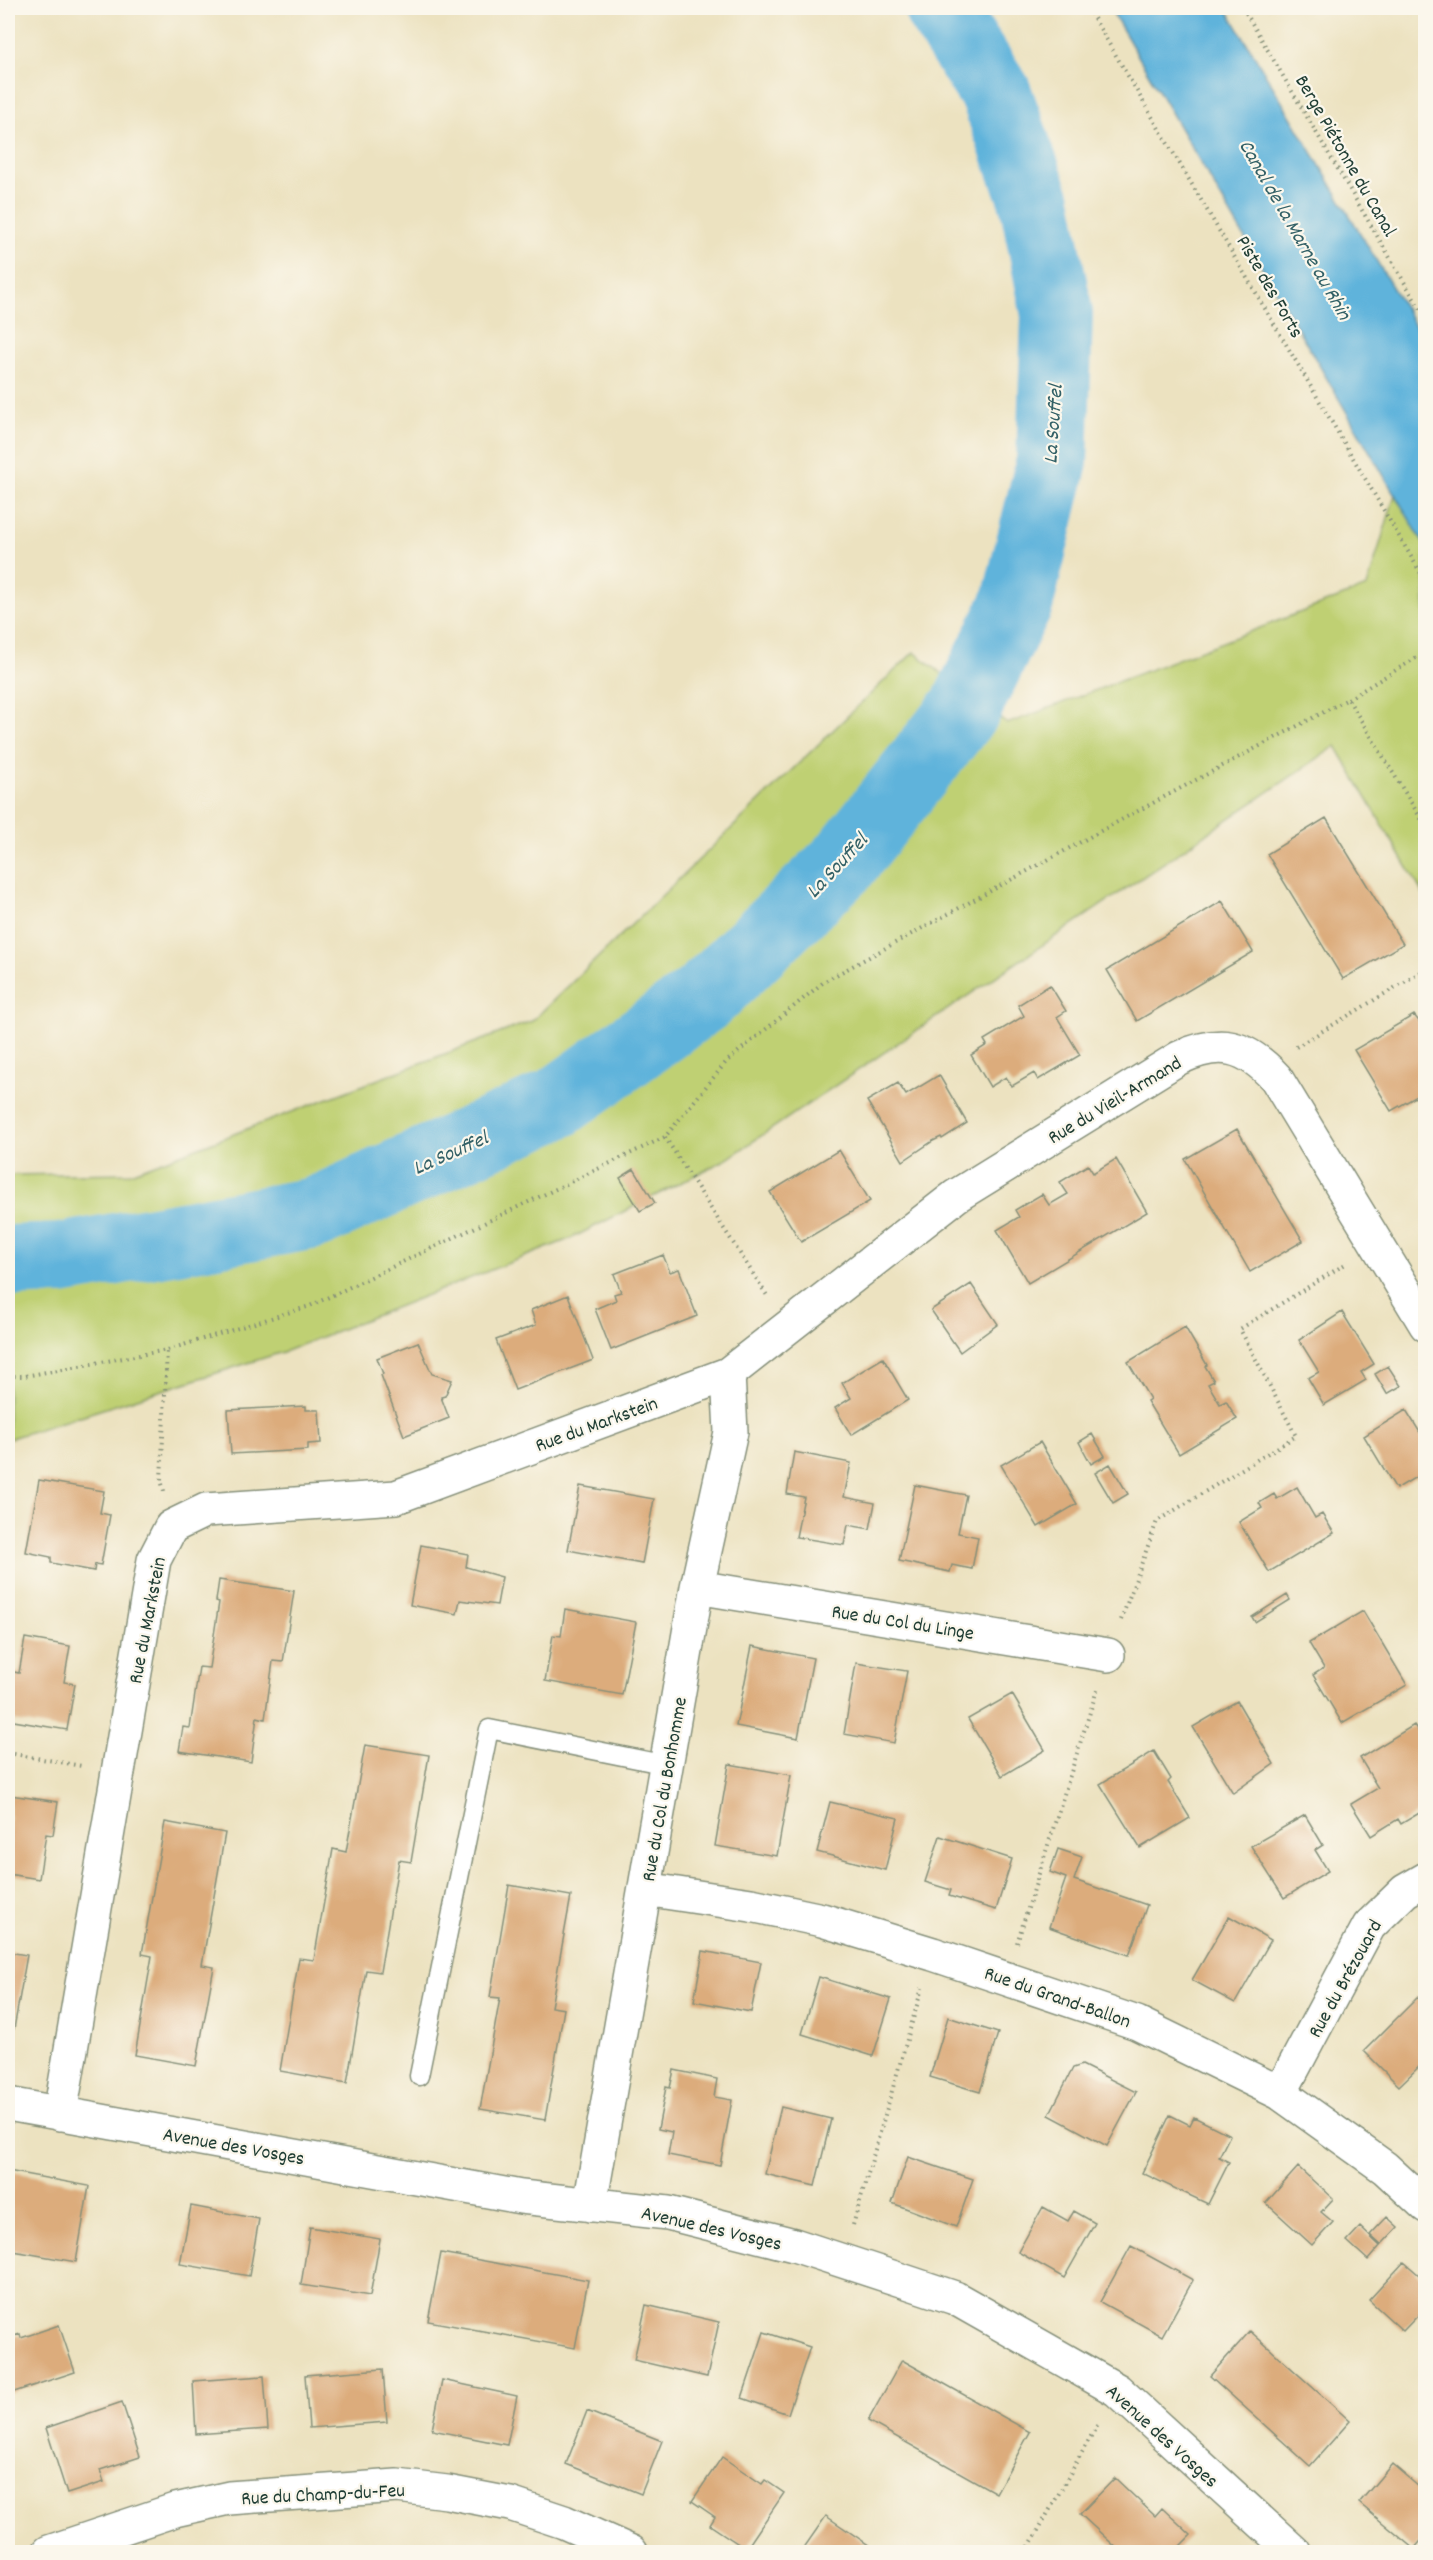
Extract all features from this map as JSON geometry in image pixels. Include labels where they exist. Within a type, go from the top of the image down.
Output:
[{"type":"street","name":"Rue du Vieil-Armand","points":[[728,1374],[956,1196],[1179,1058],[1201,1048],[1226,1047],[1246,1052],[1264,1065],[1276,1078],[1425,1325]]},
{"type":"street","name":"Rue du Markstein","points":[[60,2114],[154,1560],[171,1527],[206,1510],[396,1497],[728,1374]]},
{"type":"street","name":"Rue du Col du Bonhomme","points":[[590,2205],[697,1587],[731,1432],[728,1374]]},
{"type":"street","name":"Rue du Col du Linge","points":[[697,1587],[1108,1655]]},
{"type":"street","name":"Rue du Brézouard","points":[[1280,2093],[1369,1926],[1384,1908],[1425,1879]]},
{"type":"street","name":"Rue du Grand-Ballon","points":[[645,1889],[751,1905],[822,1920],[933,1954],[1137,2024],[1280,2093],[1385,2168],[1425,2206]]},
{"type":"street","name":"Avenue des Vosges","points":[[8,2104],[521,2197],[668,2213],[735,2229],[842,2260],[955,2298],[1117,2390],[1294,2553]]},
{"type":"street","name":"Rue du Champ-du-Feu","points":[[49,2553],[175,2510],[229,2498],[397,2486],[447,2492],[510,2504],[564,2522],[631,2553]]},
{"type":"lane","points":[[419,2076],[489,1729],[666,1765]]},
{"type":"path","name":"Piste des Forts","points":[[1088,8],[1425,582]]},
{"type":"path","name":"Berge Piétonne du Canal","points":[[1243,8],[1425,319]]},
{"type":"path","points":[[8,1376],[25,1376],[168,1350],[310,1306],[665,1137],[727,1061],[825,981],[1348,699],[1425,652]]},
{"type":"path","points":[[1348,699],[1425,827]]},
{"type":"path","points":[[1264,1065],[1425,969]]},
{"type":"path","points":[[665,1137],[787,1328]]},
{"type":"path","points":[[1005,1978],[1108,1655],[1157,1521],[1296,1436],[1240,1329],[1377,1245]]},
{"type":"path","points":[[168,1350],[161,1479],[171,1527]]},
{"type":"path","points":[[8,1753],[118,1772]]},
{"type":"path","points":[[842,2260],[933,1954]]},
{"type":"path","points":[[1026,2553],[1117,2390]]},
{"type":"green space","points":[[1425,396],[1425,897],[1336,746],[727,1159],[572,1238],[286,1351],[8,1439],[8,1175],[131,1173],[532,1021],[914,652],[1007,724],[1367,587]]},
{"type":"water","name":"Canal de la Marne au Rhin","points":[[1110,8],[1226,8],[1425,342],[1425,546]]},
{"type":"building","points":[[1326,818],[1403,944],[1343,979],[1267,854]]},
{"type":"building","points":[[1222,901],[1253,952],[1137,1021],[1107,970]]},
{"type":"building","points":[[1050,985],[1066,1011],[1057,1017],[1080,1055],[1038,1080],[1034,1073],[1012,1086],[1006,1077],[990,1087],[971,1055],[987,1045],[984,1040],[1024,1016],[1018,1005]]},
{"type":"building","points":[[1414,1015],[1426,1030],[1426,1091],[1391,1111],[1354,1050]]},
{"type":"building","points":[[939,1075],[967,1123],[942,1139],[941,1137],[933,1141],[903,1161],[867,1101],[898,1083],[906,1095]]},
{"type":"building","points":[[1237,1129],[1303,1241],[1250,1272],[1185,1159]]},
{"type":"building","points":[[839,1150],[870,1201],[801,1242],[770,1192]]},
{"type":"building","points":[[1116,1159],[1147,1212],[1028,1283],[997,1230],[1019,1217],[1015,1210],[1042,1194],[1049,1205],[1068,1194],[1060,1182],[1088,1165],[1093,1173]]},
{"type":"building","points":[[634,1169],[655,1203],[640,1211],[620,1178]]},
{"type":"building","points":[[663,1255],[670,1272],[679,1269],[697,1316],[611,1350],[595,1309],[616,1300],[614,1294],[621,1292],[614,1274]]},
{"type":"building","points":[[971,1284],[998,1324],[960,1352],[931,1310]]},
{"type":"building","points":[[568,1295],[593,1360],[515,1390],[496,1340],[536,1325],[531,1310]]},
{"type":"building","points":[[1342,1312],[1374,1364],[1361,1372],[1366,1380],[1324,1405],[1308,1378],[1319,1372],[1299,1340]]},
{"type":"building","points":[[1185,1327],[1214,1381],[1208,1384],[1220,1404],[1226,1401],[1237,1419],[1179,1454],[1147,1401],[1150,1399],[1128,1362]]},
{"type":"building","points":[[418,1342],[432,1374],[452,1380],[445,1396],[441,1397],[449,1418],[404,1436],[377,1358]]},
{"type":"building","points":[[883,1358],[908,1400],[851,1435],[835,1408],[851,1398],[842,1383]]},
{"type":"building","points":[[1388,1366],[1401,1386],[1387,1394],[1375,1374]]},
{"type":"building","points":[[306,1406],[306,1410],[319,1410],[321,1443],[308,1444],[308,1450],[231,1454],[228,1410]]},
{"type":"building","points":[[1406,1410],[1426,1442],[1426,1471],[1396,1489],[1364,1436]]},
{"type":"building","points":[[1092,1434],[1105,1456],[1091,1464],[1079,1442]]},
{"type":"building","points":[[1040,1442],[1077,1504],[1038,1527],[1001,1465]]},
{"type":"building","points":[[794,1452],[851,1463],[844,1497],[875,1503],[870,1529],[848,1525],[844,1545],[796,1537],[804,1497],[787,1494]]},
{"type":"building","points":[[1110,1464],[1128,1494],[1113,1503],[1095,1473]]},
{"type":"building","points":[[39,1480],[104,1491],[100,1513],[110,1515],[101,1565],[95,1564],[94,1571],[51,1563],[51,1557],[26,1552]]},
{"type":"building","points":[[915,1485],[966,1495],[958,1533],[978,1537],[972,1569],[952,1565],[950,1572],[899,1561]]},
{"type":"building","points":[[580,1486],[654,1499],[642,1564],[568,1550]]},
{"type":"building","points":[[1297,1487],[1315,1518],[1322,1514],[1334,1533],[1269,1572],[1239,1522],[1262,1508],[1259,1503],[1274,1494],[1277,1499]]},
{"type":"building","points":[[421,1545],[468,1554],[466,1567],[502,1577],[497,1605],[460,1600],[457,1614],[410,1605]]},
{"type":"building","points":[[219,1580],[294,1591],[283,1662],[273,1661],[265,1719],[257,1717],[251,1762],[179,1751],[183,1727],[190,1728],[199,1667],[209,1668],[219,1602],[216,1601]]},
{"type":"building","points":[[1287,1595],[1290,1600],[1255,1622],[1252,1617]]},
{"type":"building","points":[[565,1609],[636,1622],[622,1695],[545,1681],[553,1635],[561,1636]]},
{"type":"building","points":[[1363,1611],[1407,1685],[1342,1723],[1313,1675],[1324,1668],[1309,1643]]},
{"type":"building","points":[[25,1638],[70,1646],[64,1682],[75,1684],[67,1730],[8,1720],[9,1671],[19,1673]]},
{"type":"building","points":[[752,1646],[813,1658],[798,1738],[736,1726]]},
{"type":"building","points":[[856,1663],[907,1671],[894,1743],[844,1734]]},
{"type":"building","points":[[1012,1694],[1045,1750],[1002,1776],[968,1719]]},
{"type":"building","points":[[1237,1701],[1274,1764],[1233,1793],[1193,1727]]},
{"type":"building","points":[[1414,1725],[1426,1742],[1426,1809],[1401,1824],[1398,1819],[1371,1836],[1351,1804],[1378,1788],[1360,1758]]},
{"type":"building","points":[[365,1745],[429,1755],[411,1862],[399,1860],[380,1972],[366,1970],[347,2083],[280,2071],[299,1958],[314,1960],[333,1849],[346,1852]]},
{"type":"building","points":[[1154,1751],[1171,1779],[1168,1782],[1190,1818],[1140,1848],[1100,1784]]},
{"type":"building","points":[[729,1764],[791,1775],[777,1856],[715,1846]]},
{"type":"building","points":[[10,1795],[58,1802],[53,1835],[46,1834],[39,1879],[8,1874]]},
{"type":"building","points":[[830,1802],[898,1818],[885,1870],[817,1852]]},
{"type":"building","points":[[1305,1815],[1323,1845],[1315,1850],[1328,1871],[1284,1898],[1251,1846]]},
{"type":"building","points":[[165,1822],[225,1833],[202,1965],[214,1967],[196,2066],[135,2055],[152,1956],[142,1954]]},
{"type":"building","points":[[940,1836],[1012,1859],[996,1910],[949,1896],[951,1890],[925,1882]]},
{"type":"building","points":[[1058,1849],[1082,1857],[1074,1880],[1147,1905],[1129,1955],[1049,1927],[1066,1878],[1050,1872]]},
{"type":"building","points":[[509,1885],[571,1896],[551,2007],[564,2009],[545,2120],[480,2109],[500,1998],[490,1997]]},
{"type":"building","points":[[1229,1916],[1271,1940],[1235,2003],[1192,1980]]},
{"type":"building","points":[[703,1951],[761,1962],[751,2012],[694,2001]]},
{"type":"building","points":[[8,1952],[27,1955],[14,2029],[8,2028]]},
{"type":"building","points":[[819,1977],[891,1999],[873,2056],[802,2034]]},
{"type":"building","points":[[1418,1997],[1426,2005],[1426,2060],[1399,2086],[1364,2051]]},
{"type":"building","points":[[948,2017],[998,2033],[980,2092],[930,2077]]},
{"type":"building","points":[[1082,2065],[1136,2092],[1107,2146],[1049,2115],[1073,2068]]},
{"type":"building","points":[[674,2070],[717,2079],[714,2097],[732,2100],[720,2165],[668,2155],[672,2132],[658,2129],[666,2087],[670,2088]]},
{"type":"building","points":[[781,2107],[831,2119],[815,2186],[765,2174]]},
{"type":"building","points":[[1170,2115],[1190,2125],[1194,2117],[1230,2135],[1219,2157],[1229,2162],[1208,2204],[1142,2173]]},
{"type":"building","points":[[908,2157],[973,2179],[956,2227],[892,2203]]},
{"type":"building","points":[[1298,2167],[1333,2199],[1321,2212],[1333,2222],[1312,2245],[1266,2203]]},
{"type":"building","points":[[8,2171],[89,2186],[76,2262],[8,2250]]},
{"type":"building","points":[[191,2206],[259,2219],[249,2276],[180,2264]]},
{"type":"building","points":[[1043,2207],[1068,2221],[1074,2211],[1095,2223],[1064,2278],[1018,2252]]},
{"type":"building","points":[[1387,2217],[1398,2227],[1381,2245],[1370,2235]]},
{"type":"building","points":[[310,2227],[380,2239],[370,2296],[301,2285]]},
{"type":"building","points":[[1360,2227],[1380,2246],[1368,2260],[1347,2241]]},
{"type":"building","points":[[1131,2246],[1193,2280],[1162,2336],[1100,2302]]},
{"type":"building","points":[[441,2253],[588,2280],[575,2348],[428,2321]]},
{"type":"building","points":[[1404,2262],[1426,2281],[1426,2307],[1403,2331],[1369,2300]]},
{"type":"building","points":[[646,2305],[719,2322],[707,2377],[634,2360]]},
{"type":"building","points":[[59,2325],[75,2372],[8,2394],[8,2338],[20,2334],[21,2338]]},
{"type":"building","points":[[1250,2331],[1350,2421],[1310,2466],[1210,2376]]},
{"type":"building","points":[[764,2332],[810,2347],[788,2414],[742,2398]]},
{"type":"building","points":[[902,2360],[1030,2432],[996,2493],[868,2421]]},
{"type":"building","points":[[383,2369],[387,2422],[309,2428],[305,2375]]},
{"type":"building","points":[[264,2376],[268,2429],[196,2434],[193,2381]]},
{"type":"building","points":[[442,2380],[517,2396],[507,2445],[432,2430]]},
{"type":"building","points":[[122,2402],[140,2457],[100,2470],[104,2482],[67,2494],[46,2428]]},
{"type":"building","points":[[587,2411],[662,2441],[641,2494],[566,2464]]},
{"type":"building","points":[[722,2457],[762,2484],[765,2480],[784,2493],[746,2549],[710,2525],[715,2517],[692,2501]]},
{"type":"building","points":[[1392,2464],[1426,2493],[1426,2535],[1414,2549],[1359,2503]]},
{"type":"building","points":[[1115,2478],[1155,2516],[1162,2508],[1191,2535],[1174,2552],[1121,2552],[1080,2514]]},
{"type":"building","points":[[826,2516],[870,2546],[866,2552],[801,2552]]},
{"type":"waterway","name":"La Souffel","points":[[8,1261],[60,1259],[315,1213],[557,1103],[704,997],[843,863],[965,709],[1018,601],[1052,461],[1057,314],[1035,201],[996,94],[940,8]]}]
